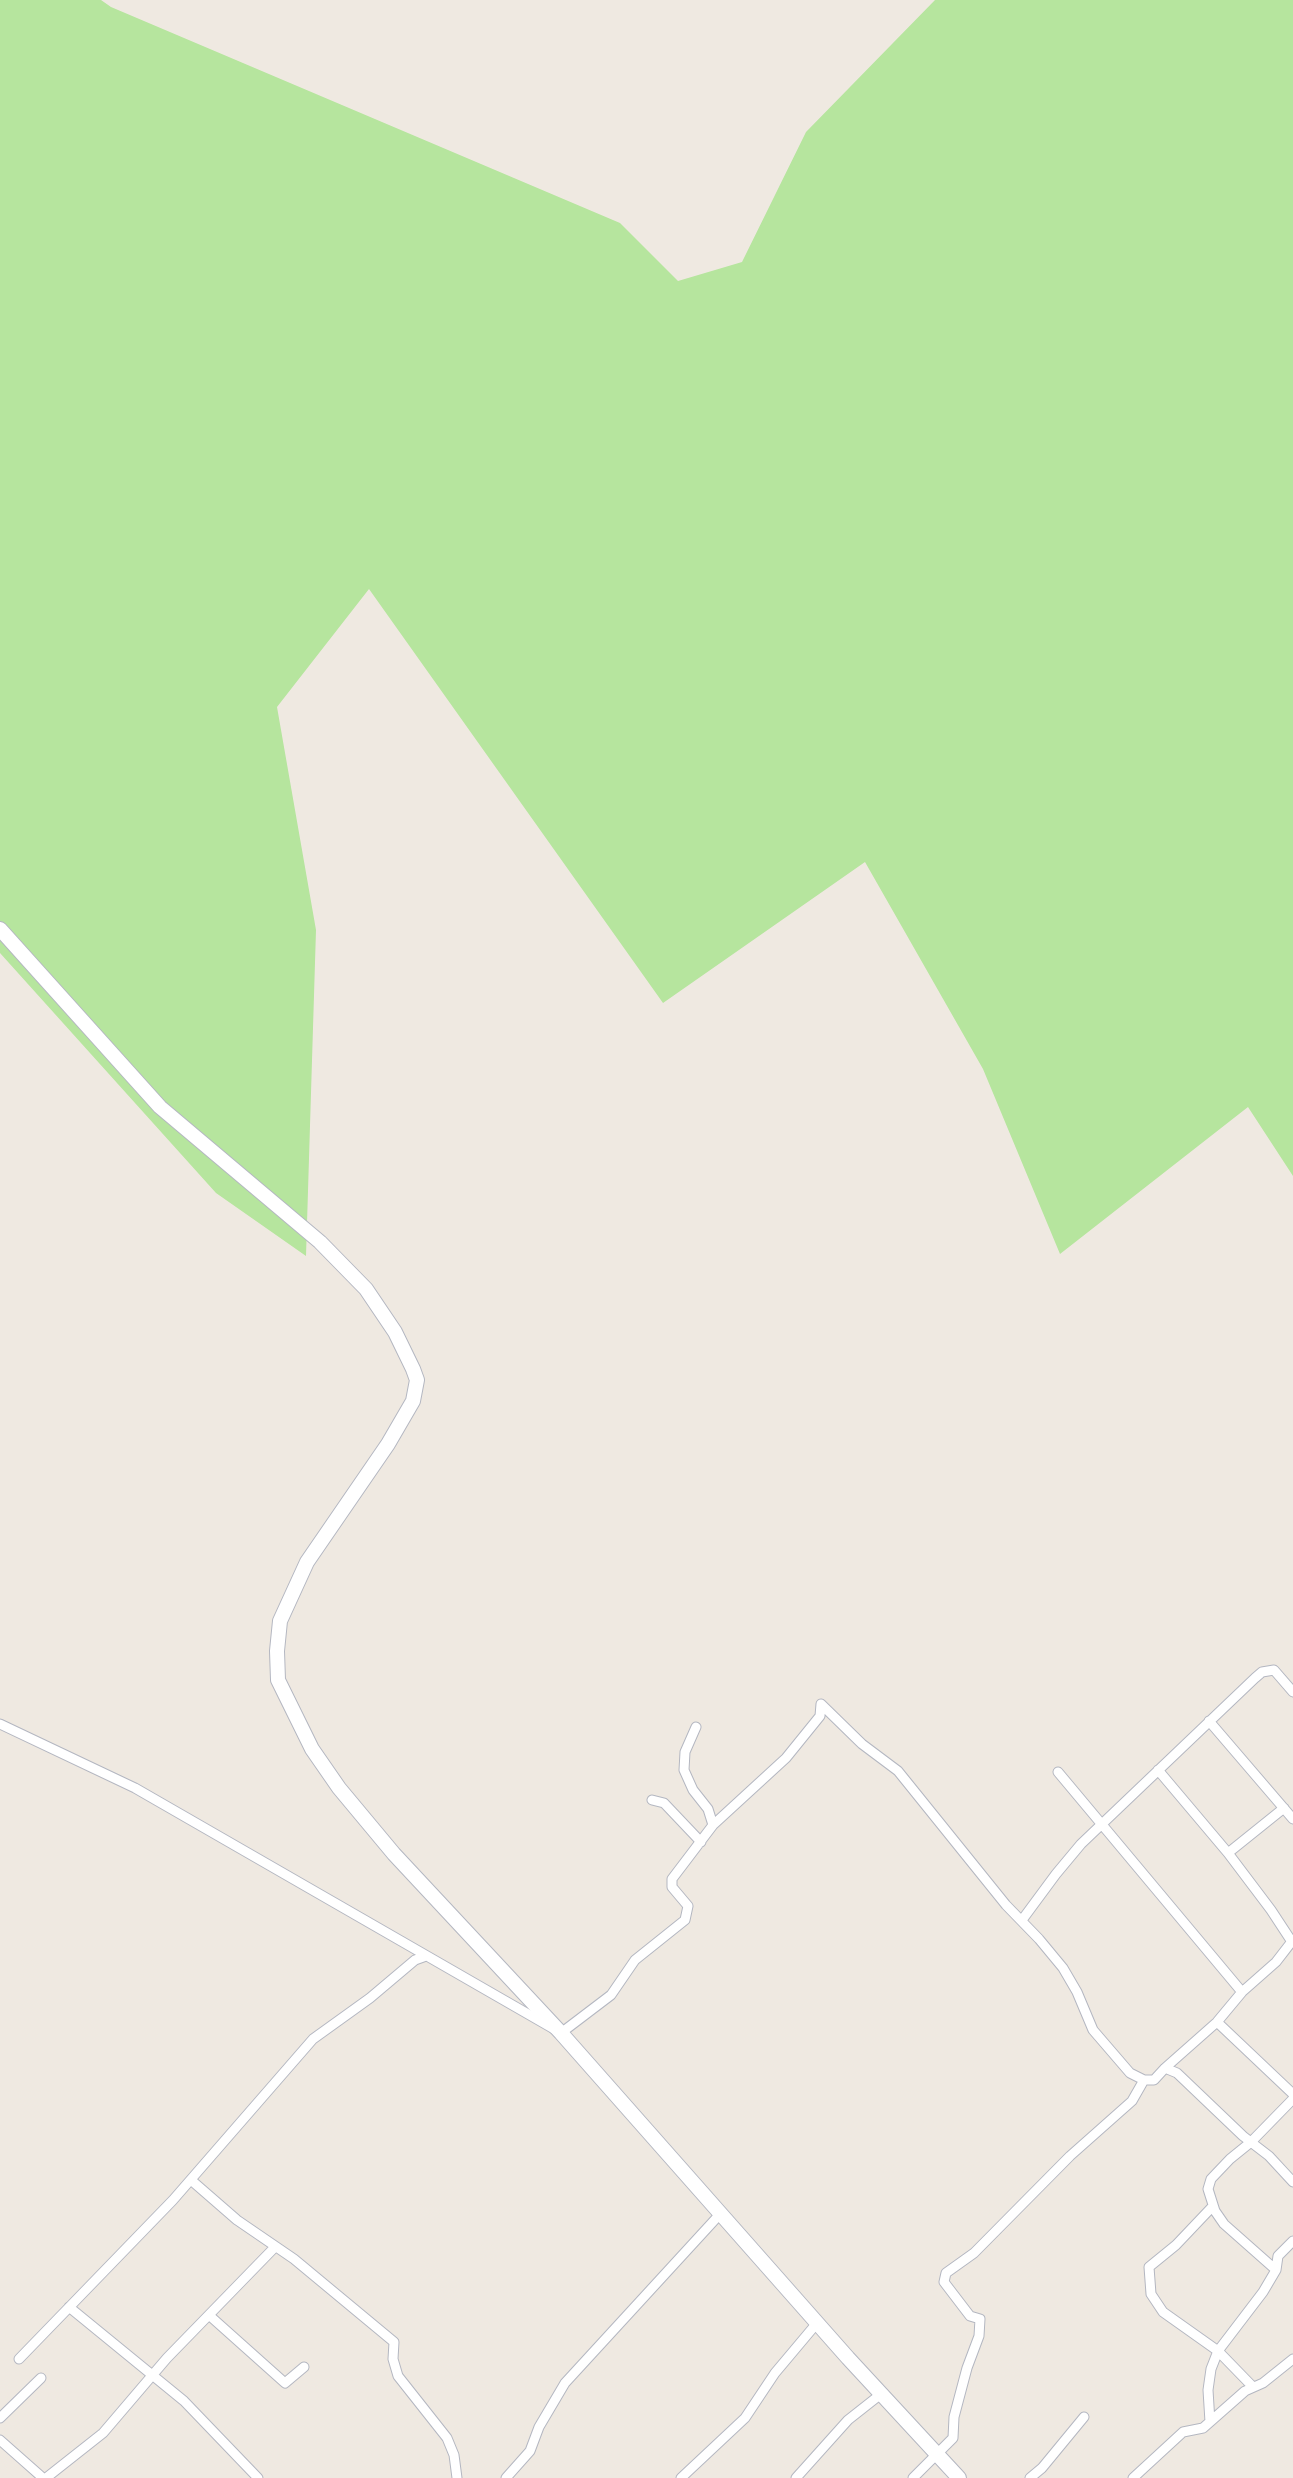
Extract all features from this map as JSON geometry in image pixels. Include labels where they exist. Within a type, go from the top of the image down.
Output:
[{"type":"main road","points":[[0,929],[160,1107],[320,1242],[366,1289],[395,1332],[417,1380],[413,1401],[388,1444],[307,1562],[280,1621],[278,1680],[312,1749],[339,1788],[394,1854],[561,2033],[817,2323],[959,2478]]},
{"type":"street","points":[[1022,1920],[1062,1865],[1262,1672],[1274,1670],[1293,1692]]},
{"type":"street","points":[[0,1724],[135,1788],[561,2033],[611,1995],[635,1960],[685,1920],[688,1906],[672,1887],[671,1881],[713,1825],[786,1758],[820,1716],[821,1704],[862,1744],[898,1771],[1063,1968],[1093,2030],[1103,2043],[1130,2073],[1144,2080],[1154,2080],[1217,2022],[1242,1992],[1276,1962],[1292,1941],[1228,1853],[1158,1770]]},
{"type":"street","points":[[1209,1721],[1293,1819]]},
{"type":"street","points":[[696,1727],[685,1752],[684,1770],[693,1790],[708,1809],[713,1825]]},
{"type":"street","points":[[1058,1772],[1242,1992]]},
{"type":"street","points":[[652,1800],[664,1803],[701,1842]]},
{"type":"street","points":[[1228,1853],[1284,1808]]},
{"type":"street","points":[[19,2359],[191,2180],[313,2039],[370,1998],[415,1960],[426,1956]]},
{"type":"street","points":[[1217,2022],[1293,2096],[1251,2142],[1211,2179],[1208,2189],[1213,2206],[1224,2224],[1276,2270]]},
{"type":"street","points":[[1165,2068],[1177,2073],[1269,2156],[1293,2182]]},
{"type":"street","points":[[913,2478],[953,2438],[954,2417],[980,2327],[980,2319],[970,2316],[944,2282],[946,2273],[974,2253],[1070,2156],[1132,2101],[1144,2080]]},
{"type":"street","points":[[191,2180],[237,2220],[294,2259],[394,2342],[393,2359],[398,2376],[447,2438],[454,2455],[457,2478]]},
{"type":"street","points":[[1213,2206],[1176,2245],[1149,2267],[1151,2294],[1163,2312],[1218,2351],[1253,2387]]},
{"type":"street","points":[[506,2478],[530,2451],[539,2427],[565,2383],[721,2213]]},
{"type":"street","points":[[1210,2422],[1209,2380],[1218,2351],[1276,2270],[1278,2256],[1293,2241]]},
{"type":"street","points":[[0,2440],[44,2478],[103,2433],[151,2376],[275,2247]]},
{"type":"street","points":[[69,2307],[184,2401],[258,2478]]},
{"type":"street","points":[[210,2316],[285,2383],[304,2367]]},
{"type":"street","points":[[681,2478],[745,2418],[775,2373],[817,2323]]},
{"type":"street","points":[[1133,2478],[1183,2432],[1203,2428],[1293,2359]]},
{"type":"street","points":[[0,2418],[41,2378]]},
{"type":"street","points":[[796,2478],[848,2420],[881,2394]]},
{"type":"street","points":[[1030,2478],[1084,2417]]},
{"type":"green space","points":[[0,0],[101,0],[111,7],[620,223],[678,281],[742,262],[806,132],[935,0],[1293,0],[1293,1176],[1248,1107],[1060,1254],[983,1069],[865,862],[663,1003],[369,589],[277,707],[316,930],[306,1256],[216,1193],[0,953]]}]
